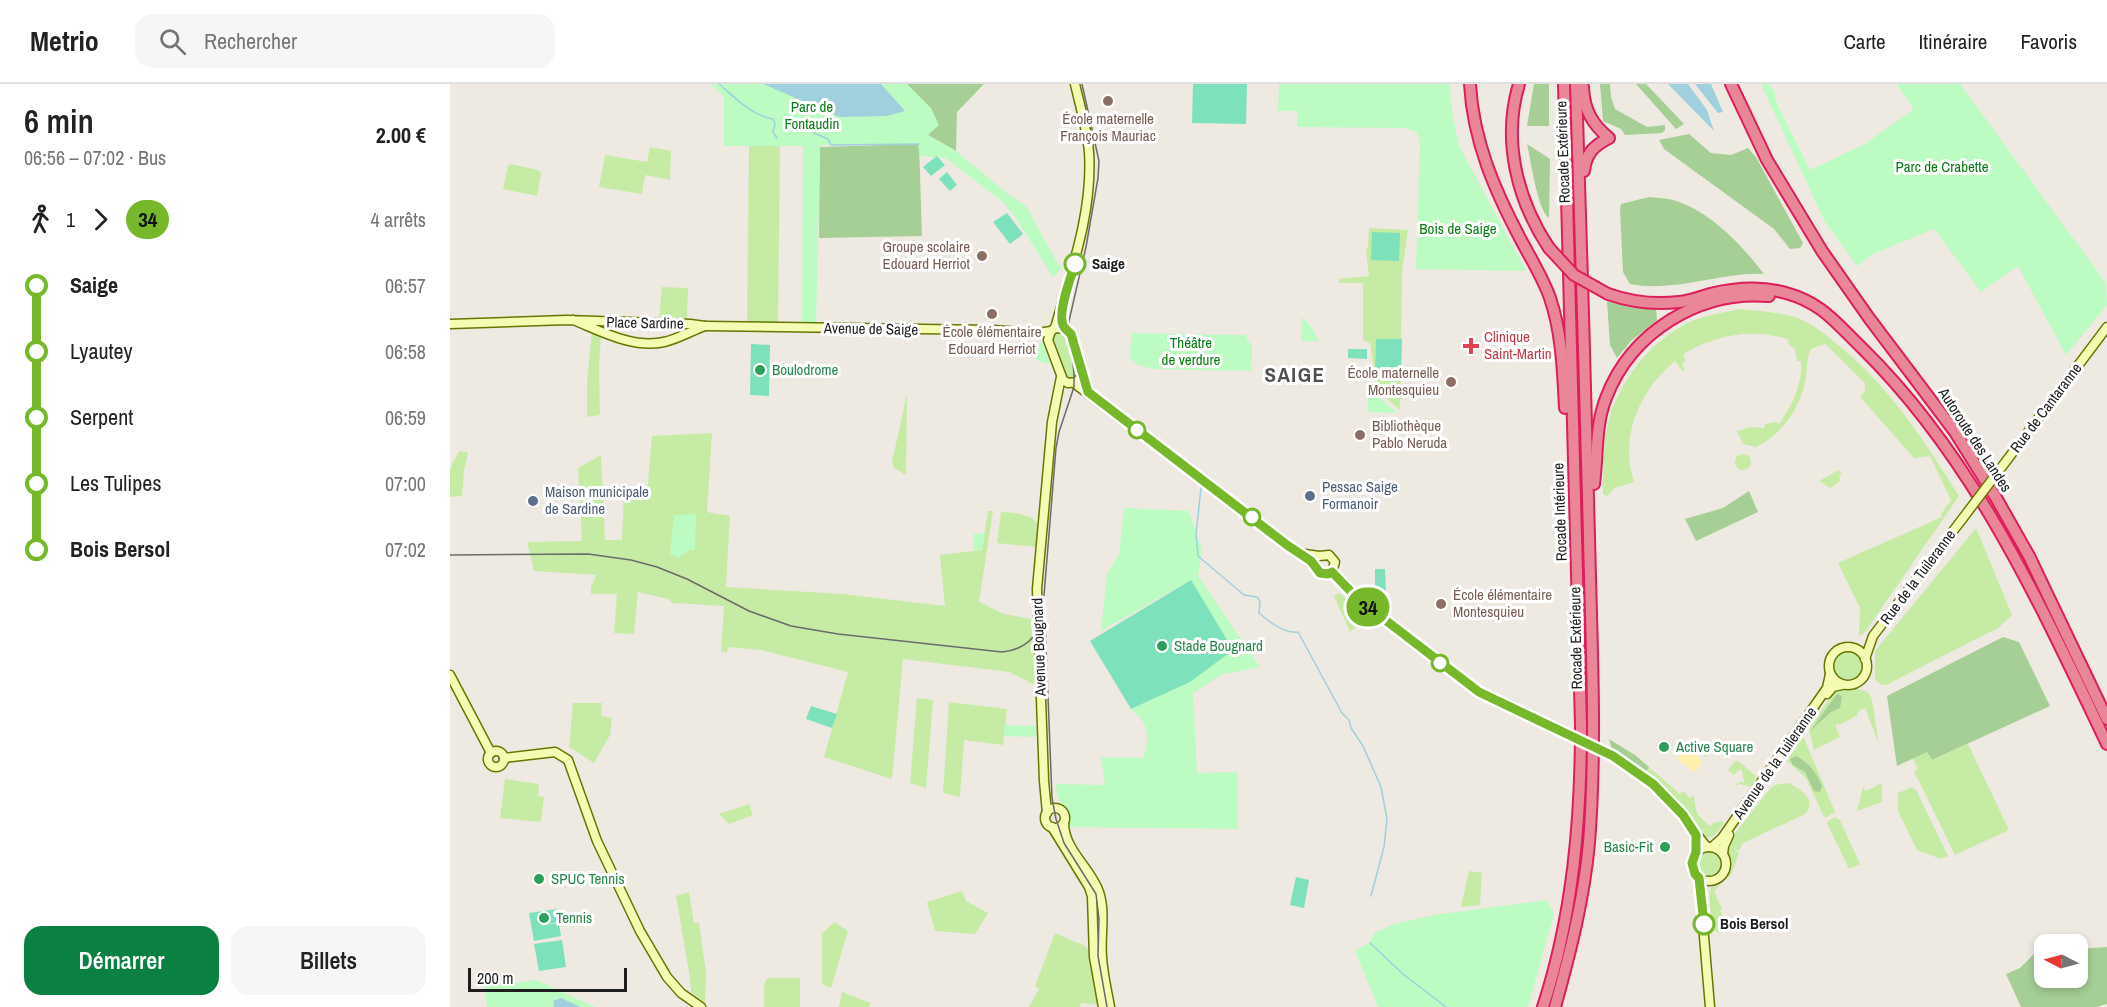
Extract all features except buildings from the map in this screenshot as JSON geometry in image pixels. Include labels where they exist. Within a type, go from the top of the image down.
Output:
[{"type":"highway","points":[[1470,84],[1474,121],[1486,163],[1504,208],[1550,297],[1557,321],[1568,432],[1573,450]]},
{"type":"highway","points":[[1519,84],[1513,116],[1514,159],[1522,196],[1536,227],[1549,248],[1574,275],[1608,294],[1633,302],[1681,302],[1739,288],[1770,290],[1802,298],[1817,305],[1838,324]]},
{"type":"highway","name":"Rocade Intérieure","points":[[1543,1007],[1557,961],[1568,904],[1574,868],[1580,795],[1581,724],[1564,84]]},
{"type":"highway","name":"Rocade Extérieure","points":[[1555,1007],[1573,939],[1589,843],[1593,733],[1576,84]]},
{"type":"highway","points":[[1581,246],[1586,159],[1592,148],[1609,138],[1596,127],[1587,114],[1583,98],[1583,84]]},
{"type":"highway","points":[[1731,84],[1767,160],[1788,195]]},
{"type":"highway","points":[[1738,84],[1788,195]]},
{"type":"highway","name":"Autoroute des Landes","points":[[1788,195],[1845,286],[1934,402],[1975,463],[2029,556],[2107,719]]},
{"type":"highway","points":[[1588,509],[1595,481],[1597,432],[1605,398],[1618,371],[1636,347],[1665,323],[1711,302],[1742,295],[1788,300],[1838,324]]},
{"type":"highway","name":"Autoroute des Landes","points":[[1838,324],[1903,391],[1974,488],[2017,560],[2107,744]]},
{"type":"street","points":[[1075,84],[1092,151],[1093,172],[1075,264],[1055,332],[1067,381],[1088,392],[1287,545],[1317,560],[1327,555],[1332,558],[1335,565],[1332,572],[1320,573],[1317,560]]},
{"type":"street","name":"Place Sardine","points":[[450,324],[573,320],[596,326],[622,339],[643,344],[667,341],[693,327]]},
{"type":"street","name":"Place Sardine","points":[[596,326],[705,326]]},
{"type":"street","name":"Avenue de Saige","points":[[705,326],[1055,332]]},
{"type":"street","name":"Rue de Cantaranne","points":[[1963,518],[2107,327]]},
{"type":"street","points":[[1055,332],[1071,334],[1088,392]]},
{"type":"street","points":[[1067,381],[1081,379],[1083,373]]},
{"type":"street","name":"Avenue Bougnard","points":[[1067,381],[1058,394],[1052,422],[1036,608],[1046,822],[1052,827],[1089,887],[1092,896],[1094,957],[1103,1007]]},
{"type":"street","name":"Rue de la Tuileranne","points":[[1856,648],[1873,636],[1963,518]]},
{"type":"street","points":[[1332,572],[1358,599],[1467,684],[1497,702],[1613,756],[1637,771],[1660,791],[1683,815],[1696,835],[1709,847],[1723,854],[1725,869],[1719,877],[1710,881],[1702,896]]},
{"type":"street","name":"Rue de la Tuileranne","points":[[1865,659],[1873,636]]},
{"type":"street","points":[[1845,647],[1856,648],[1865,659],[1866,671],[1861,680],[1852,685],[1842,685],[1830,674],[1829,662],[1834,652],[1845,647]]},
{"type":"street","name":"Avenue de la Tuileranne","points":[[1709,847],[1722,838],[1827,688],[1830,674]]},
{"type":"street","points":[[450,675],[492,753],[489,761],[493,766],[500,766],[504,759],[555,752],[568,760],[597,841],[640,931],[667,977],[681,993],[700,1007]]},
{"type":"street","name":"Avenue de la Tuileranne","points":[[1723,854],[1726,840],[1805,725],[1830,691],[1842,685]]},
{"type":"street","name":"Avenue Bougnard","points":[[1044,775],[1053,802],[1065,814],[1065,832],[1074,852],[1099,893],[1103,918],[1102,967],[1110,1007]]},
{"type":"street","points":[[1047,813],[1057,808]]},
{"type":"street","points":[[1052,827],[1058,828],[1064,823]]},
{"type":"street","points":[[1696,835],[1693,868],[1699,878],[1702,896],[1710,1007]]},
{"type":"street","points":[[1696,852],[1709,847]]},
{"type":"street","points":[[1699,878],[1710,881]]},
{"type":"green space","name":"Parc de Fontaudin","points":[[710,84],[907,84],[931,108],[939,125],[928,135],[956,151],[1009,195],[1026,206],[1062,268],[1053,277],[1004,203],[946,158],[920,156],[918,144],[820,145],[816,328],[802,327],[803,146],[724,146],[724,96]]},
{"type":"green space","points":[[907,84],[984,84],[957,112],[956,151],[928,135]]},
{"type":"green space","points":[[1193,84],[1247,84],[1246,124],[1192,123]]},
{"type":"green space","name":"Bois de Saige","points":[[1279,84],[1449,84],[1459,146],[1526,271],[1416,269],[1420,141],[1417,133],[1406,128],[1297,127],[1297,111],[1278,111]]},
{"type":"green space","points":[[1534,84],[1549,84],[1549,126],[1527,126]]},
{"type":"green space","points":[[1600,84],[1610,84],[1615,109],[1647,127],[1665,125],[1665,130],[1662,133],[1625,135],[1621,129],[1603,121]]},
{"type":"green space","points":[[1636,84],[1646,84],[1684,124],[1676,129]]},
{"type":"green space","name":"Parc de Crabette","points":[[1761,84],[1767,84],[1774,90],[1777,104],[1810,170],[1865,144],[1914,109],[1896,84],[1960,84],[2106,283],[2107,305],[2066,355],[2018,266],[1981,292],[1934,229],[1873,254],[1857,266],[1825,222]]},
{"type":"green space","points":[[1689,134],[1711,153],[1731,155],[1748,148],[1756,157],[1803,243],[1800,248],[1790,249],[1774,229],[1664,149],[1659,140]]},
{"type":"green space","points":[[919,144],[922,236],[819,238],[820,147]]},
{"type":"green space","points":[[1527,144],[1550,159],[1549,218],[1538,195]]},
{"type":"green space","points":[[749,146],[780,146],[778,322],[747,322]]},
{"type":"green space","points":[[650,147],[671,151],[670,180],[645,175],[642,194],[599,187],[605,155],[647,162]]},
{"type":"green space","points":[[937,156],[945,165],[931,176],[923,167]]},
{"type":"green space","points":[[511,164],[538,170],[541,173],[537,196],[503,189],[508,166]]},
{"type":"green space","points":[[947,172],[957,185],[950,191],[939,179]]},
{"type":"green space","points":[[1649,197],[1664,198],[1687,205],[1712,220],[1735,240],[1764,274],[1747,274],[1664,286],[1630,284],[1623,272],[1621,204]]},
{"type":"green space","points":[[1007,213],[1023,234],[1010,244],[993,222]]},
{"type":"green space","points":[[1369,228],[1408,230],[1402,272],[1400,410],[1375,389],[1371,376],[1373,363],[1370,343],[1363,340],[1363,283],[1339,283],[1339,279],[1369,276],[1366,248],[1368,248]]},
{"type":"green space","points":[[1372,232],[1400,233],[1399,261],[1371,260]]},
{"type":"green space","points":[[662,287],[688,288],[687,318],[659,319]]},
{"type":"green space","points":[[1607,301],[1634,308],[1656,309],[1657,320],[1631,341],[1617,358],[1610,345]]},
{"type":"green space","points":[[1740,309],[1801,319],[1822,332],[1856,360],[1919,434],[1959,496],[1865,632],[1859,637],[1860,608],[1838,563],[1942,517],[1941,514],[1951,500],[1930,456],[1914,458],[1860,397],[1865,391],[1865,383],[1825,344],[1811,349],[1804,387],[1790,418],[1775,435],[1756,447],[1743,444],[1737,431],[1750,427],[1764,428],[1765,424],[1776,422],[1779,424],[1788,410],[1796,394],[1801,369],[1801,361],[1797,361],[1795,349],[1788,344],[1789,340],[1762,334],[1735,335],[1708,342],[1683,354],[1686,361],[1682,363],[1685,369],[1682,371],[1675,361],[1652,386],[1636,415],[1629,448],[1634,482],[1615,488],[1607,496],[1603,494],[1606,434],[1610,416],[1626,380],[1651,349],[1666,336],[1700,318]]},
{"type":"green space","points":[[1301,317],[1310,325],[1319,341],[1301,341]]},
{"type":"green space","points":[[1062,331],[1067,335],[1079,371],[1076,378],[1070,380],[1065,377],[1052,341],[1054,334]]},
{"type":"green space","points":[[592,332],[601,336],[600,415],[587,417],[587,381]]},
{"type":"green space","name":"Théâtre de verdure","points":[[1132,333],[1245,335],[1252,347],[1251,371],[1155,369],[1138,365],[1129,357]]},
{"type":"green space","points":[[1376,339],[1402,339],[1401,381],[1375,380]]},
{"type":"green space","points":[[1040,342],[1044,345],[1050,365],[1036,360]]},
{"type":"green space","name":"Boulodrome","points":[[751,344],[770,345],[769,396],[750,395]]},
{"type":"green space","points":[[1348,349],[1367,349],[1367,359],[1348,358]]},
{"type":"green space","points":[[1368,388],[1395,411],[1395,413],[1368,412]]},
{"type":"green space","points":[[907,394],[906,475],[894,468],[892,462]]},
{"type":"green space","points":[[712,433],[707,512],[730,516],[726,587],[843,594],[945,606],[940,555],[982,550],[988,511],[993,511],[979,602],[1004,614],[1031,619],[1035,685],[1009,672],[903,659],[892,779],[824,757],[848,672],[761,650],[728,647],[727,652],[721,652],[724,606],[673,603],[668,599],[638,592],[634,634],[614,633],[617,594],[591,594],[596,575],[534,571],[527,542],[582,541],[578,468],[601,455],[605,540],[622,540],[624,492],[647,494],[652,436]]},
{"type":"green space","points":[[459,451],[468,452],[462,496],[450,497],[450,468]]},
{"type":"green space","points":[[1740,454],[1746,454],[1751,462],[1749,468],[1740,470],[1735,465],[1735,459]]},
{"type":"green space","points":[[1839,470],[1842,474],[1839,475],[1840,481],[1830,488],[1819,481]]},
{"type":"green space","points":[[1749,491],[1758,512],[1696,541],[1685,519],[1723,508]]},
{"type":"green space","points":[[1124,508],[1189,511],[1202,550],[1198,576],[1260,667],[1223,674],[1193,693],[1197,773],[1237,772],[1238,829],[1067,827],[1068,814],[1057,796],[1056,784],[1105,785],[1101,757],[1143,758],[1147,731],[1142,720],[1131,709],[1190,682],[1191,580],[1101,631],[1107,574],[1119,554]]},
{"type":"green space","points":[[1001,512],[1022,514],[1036,522],[1038,531],[1036,547],[997,543]]},
{"type":"green space","points":[[696,514],[695,550],[689,550],[678,558],[670,554],[674,515]]},
{"type":"green space","points":[[1976,528],[2012,615],[1998,628],[1886,685],[1880,684],[1875,680],[1875,651]]},
{"type":"green space","points":[[985,533],[982,550],[974,551],[974,534]]},
{"type":"green space","points":[[1375,569],[1385,569],[1386,593],[1375,594]]},
{"type":"green space","name":"Stade Bougnard","points":[[1191,580],[1233,650],[1190,682],[1131,709],[1090,641]]},
{"type":"green space","points":[[1339,593],[1367,616],[1350,632],[1334,596]]},
{"type":"green space","points":[[2003,637],[2019,642],[2050,706],[1932,760],[1927,752],[1897,766],[1887,696]]},
{"type":"green space","points":[[1848,652],[1858,656],[1862,666],[1858,676],[1848,680],[1838,676],[1834,666],[1838,656]]},
{"type":"green space","points":[[1838,689],[1868,692],[1872,700],[1879,745],[1865,708],[1857,712],[1858,715],[1835,725],[1840,737],[1814,750],[1809,729]]},
{"type":"green space","points":[[1837,694],[1842,696],[1840,708],[1831,712],[1811,730]]},
{"type":"green space","points":[[917,698],[933,700],[926,788],[910,783]]},
{"type":"green space","points":[[949,702],[1007,709],[1003,745],[964,740],[960,797],[943,793]]},
{"type":"green space","points":[[573,703],[602,703],[601,716],[612,718],[610,735],[594,763],[569,747]]},
{"type":"green space","points":[[811,706],[837,714],[832,728],[806,719]]},
{"type":"green space","points":[[1005,725],[1036,726],[1036,737],[1004,736]]},
{"type":"green space","points":[[1803,736],[1835,812],[1827,817],[1824,817],[1806,778],[1787,761]]},
{"type":"green space","points":[[1609,739],[1635,755],[1649,767],[1646,772],[1612,750]]},
{"type":"green space","points":[[1699,743],[1715,745],[1706,757],[1697,745]]},
{"type":"green space","points":[[1968,744],[2009,830],[1955,855],[1914,771],[1918,769],[1913,758],[1927,752],[1932,760]]},
{"type":"green space","points":[[1796,756],[1815,772],[1822,786],[1820,792],[1814,791],[1805,772],[1793,765],[1790,759]]},
{"type":"green space","points":[[1735,761],[1756,776],[1751,787],[1740,784],[1733,787],[1741,781],[1744,783],[1742,770],[1738,770],[1734,775],[1728,770]]},
{"type":"green space","points":[[1649,767],[1680,794],[1683,791],[1690,798],[1694,795],[1698,813],[1706,823],[1711,826],[1721,821],[1724,823],[1715,835],[1708,838],[1702,834],[1683,807],[1646,772]]},
{"type":"green space","points":[[505,779],[539,784],[538,796],[544,797],[541,822],[500,818]]},
{"type":"green space","points":[[1788,783],[1798,788],[1806,796],[1810,804],[1805,814],[1743,843],[1739,851],[1732,847],[1739,853],[1731,875],[1725,880],[1731,865],[1727,849],[1731,847],[1728,846],[1733,836],[1774,785]]},
{"type":"green space","points":[[1882,783],[1882,802],[1857,811],[1863,787],[1866,791]]},
{"type":"green space","points":[[1912,787],[1916,790],[1948,856],[1941,859],[1917,850],[1898,811],[1898,793]]},
{"type":"green space","points":[[749,804],[753,815],[729,824],[719,814]]},
{"type":"green space","points":[[1835,817],[1840,820],[1860,864],[1849,869],[1827,823]]},
{"type":"green space","points":[[1709,851],[1718,855],[1722,864],[1718,873],[1709,877],[1700,873],[1696,864],[1700,855]]},
{"type":"green space","points":[[1469,871],[1482,873],[1480,905],[1461,907]]},
{"type":"green space","points":[[1296,877],[1309,880],[1304,908],[1290,905]]},
{"type":"green space","points":[[1722,884],[1714,891],[1727,927],[1718,932],[1712,931],[1709,891],[1712,891],[1709,889]]},
{"type":"green space","points":[[962,891],[966,901],[988,913],[975,934],[935,931],[927,902]]},
{"type":"green space","points":[[689,892],[694,923],[699,923],[706,973],[705,1003],[691,992],[676,896]]},
{"type":"green space","points":[[1547,900],[1554,914],[1528,1007],[1378,1007],[1355,951],[1369,943],[1375,933],[1394,924],[1434,915]]},
{"type":"green space","points":[[557,909],[559,922],[536,926],[559,923],[561,936],[534,941],[529,913]]},
{"type":"green space","points":[[834,922],[848,931],[831,988],[822,984],[822,934]]},
{"type":"green space","points":[[1055,933],[1085,946],[1090,952],[1099,1005],[1081,1003],[1080,1007],[1029,1007],[1039,989],[1035,986]]},
{"type":"green space","points":[[562,940],[566,967],[539,971],[534,944]]},
{"type":"green space","points":[[2107,947],[2107,1004],[2096,1007],[2021,1007],[2006,974],[2020,968],[2034,955],[2034,988],[2088,988],[2088,948]]},
{"type":"green space","points":[[768,978],[800,978],[800,1007],[764,1007],[764,984]]},
{"type":"green space","points":[[536,980],[595,1007],[581,1007],[560,998],[553,1001],[554,1007],[487,1007],[484,987]]},
{"type":"green space","points":[[842,992],[871,1003],[869,1007],[839,1007]]},
{"type":"sand","points":[[1689,742],[1702,762],[1695,772],[1677,759]]},
{"type":"water","points":[[763,84],[881,84],[905,111],[886,116],[840,117]]},
{"type":"water","points":[[1668,84],[1688,84],[1707,110],[1714,131]]},
{"type":"water","points":[[1695,84],[1711,84],[1723,112],[1718,113]]},
{"type":"water","points":[[561,998],[581,1007],[554,1007],[553,1001]]},
{"type":"waterway","points":[[719,84],[750,110],[773,119],[775,124],[773,132],[777,138]]},
{"type":"waterway","points":[[814,133],[828,139],[831,145],[919,144]]},
{"type":"waterway","points":[[1201,488],[1196,534],[1198,556],[1244,595],[1257,597],[1260,601],[1259,613],[1267,620],[1282,629],[1298,632],[1342,713],[1348,719]]},
{"type":"waterway","points":[[1349,720],[1381,787],[1387,819],[1384,847],[1371,896]]},
{"type":"waterway","points":[[1370,943],[1403,974],[1446,1007]]},
{"type":"tram line","points":[[450,555],[588,554],[631,560],[687,579],[749,611],[791,626],[838,634],[1002,652],[1022,646],[1036,633],[1042,620],[1056,448],[1074,387],[1069,321],[1086,247],[1098,178],[1099,161],[1082,84]]},
{"type":"tram line","points":[[1045,620],[1052,798],[1064,843],[1096,894],[1099,919],[1098,956],[1107,1007]]},
{"type":"bus line","name":"34","points":[[1075,264],[1062,309],[1062,321],[1064,328],[1071,334],[1088,392],[1287,545],[1303,554],[1315,564],[1320,573],[1332,572],[1358,599],[1467,684],[1497,702],[1613,756],[1653,784],[1683,815],[1696,835],[1696,852],[1692,863],[1695,874],[1699,878],[1704,924]]},
{"type":"place","name":"École maternelle François Mauriac","points":[[1108,101]]},
{"type":"place","name":"Groupe scolaire Edouard Herriot","points":[[982,256]]},
{"type":"place","name":"Saige","points":[[1075,264]]},
{"type":"place","name":"École élémentaire Edouard Herriot","points":[[992,314]]},
{"type":"place","name":"Clinique Saint-Martin","points":[[1471,346]]},
{"type":"place","name":"Boulodrome","points":[[760,370]]},
{"type":"place","name":"École maternelle Montesquieu","points":[[1451,382]]},
{"type":"place","name":"Bibliothèque Pablo Neruda","points":[[1360,435]]},
{"type":"place","name":"Pessac Saige Formanoir","points":[[1310,496]]},
{"type":"place","name":"Maison municipale de Sardine","points":[[533,501]]},
{"type":"place","name":"École élémentaire Montesquieu","points":[[1441,604]]},
{"type":"place","name":"Stade Bougnard","points":[[1162,646]]},
{"type":"place","name":"Active Square","points":[[1664,747]]},
{"type":"place","name":"Basic-Fit","points":[[1665,847]]},
{"type":"place","name":"SPUC Tennis","points":[[539,879]]},
{"type":"place","name":"Tennis","points":[[544,918]]},
{"type":"place","name":"Bois Bersol","points":[[1704,924]]},
{"type":"district","name":"SAIGE","points":[[1295,375]]}]
